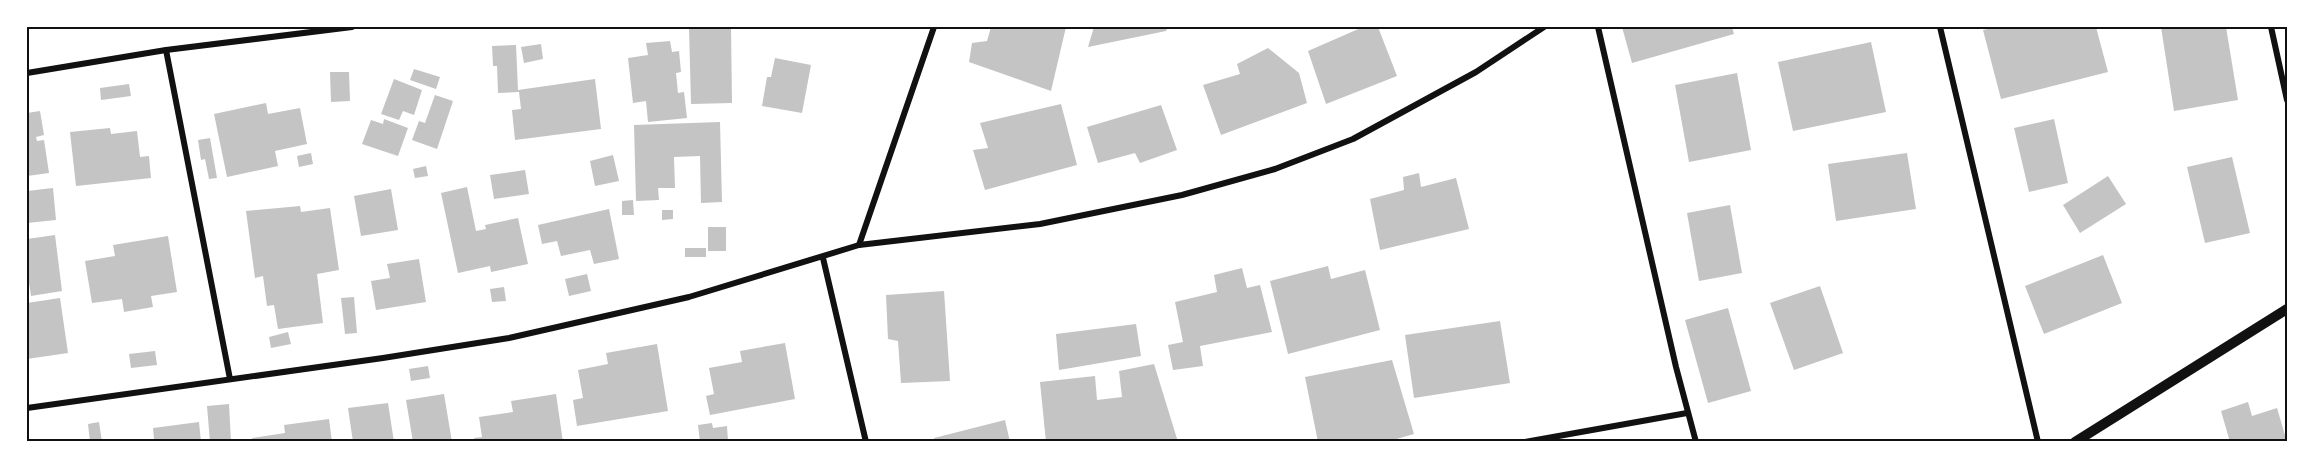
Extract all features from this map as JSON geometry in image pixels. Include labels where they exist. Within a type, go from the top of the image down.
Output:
[{"type":"street","points":[[27,73],[166,50],[352,27]]},
{"type":"street","points":[[858,245],[933,27]]},
{"type":"street","points":[[27,408],[509,338],[689,297],[823,258],[858,245],[1040,224],[1182,195],[1275,169],[1353,139],[1476,72],[1544,27]]},
{"type":"street","points":[[1598,27],[1687,413],[1696,442]]},
{"type":"street","points":[[1940,27],[2038,442]]},
{"type":"street","points":[[2271,27],[2287,100]]},
{"type":"street","points":[[166,50],[230,379]]},
{"type":"street","points":[[823,258],[866,442]]},
{"type":"street","points":[[2074,442],[2287,309]]},
{"type":"street","points":[[1525,442],[1687,413]]},
{"type":"building","points":[[731,27],[732,103],[691,104],[689,28]]},
{"type":"building","points":[[991,27],[1066,27],[1051,91],[969,62],[972,43],[987,41]]},
{"type":"building","points":[[1094,27],[1168,27],[1166,31],[1088,47]]},
{"type":"building","points":[[1363,27],[1378,27],[1397,76],[1326,104],[1308,51]]},
{"type":"building","points":[[1622,27],[1732,27],[1734,34],[1632,63]]},
{"type":"building","points":[[1997,27],[2096,27],[2108,72],[2001,99],[1983,30]]},
{"type":"building","points":[[2161,27],[2226,27],[2238,100],[2174,111]]},
{"type":"building","points":[[670,41],[672,52],[679,51],[681,72],[676,73],[678,93],[684,92],[687,118],[648,122],[646,101],[633,103],[628,58],[648,55],[646,43]]},
{"type":"building","points":[[1871,42],[1886,112],[1793,131],[1778,62]]},
{"type":"building","points":[[541,44],[543,59],[524,63],[521,47]]},
{"type":"building","points":[[516,45],[518,90],[595,79],[601,129],[515,140],[512,110],[521,109],[519,92],[498,93],[497,66],[493,66],[492,46]]},
{"type":"building","points":[[1268,48],[1299,73],[1307,103],[1221,135],[1203,85],[1240,74],[1237,64]]},
{"type":"building","points":[[775,58],[811,65],[802,113],[762,106],[767,77],[771,77]]},
{"type":"building","points":[[414,69],[440,77],[436,89],[410,80]]},
{"type":"building","points":[[330,72],[349,72],[350,101],[331,102]]},
{"type":"building","points":[[1737,73],[1751,150],[1689,162],[1675,85]]},
{"type":"building","points":[[394,79],[422,90],[414,115],[403,111],[399,120],[381,114]]},
{"type":"building","points":[[129,84],[131,96],[101,100],[100,88]]},
{"type":"building","points":[[435,95],[453,101],[437,149],[412,140],[419,121],[425,123]]},
{"type":"building","points":[[266,103],[268,114],[300,108],[307,144],[275,151],[278,166],[227,177],[214,114]]},
{"type":"building","points":[[1061,104],[1077,165],[985,190],[973,150],[988,148],[980,123]]},
{"type":"building","points":[[1161,105],[1177,150],[1140,163],[1135,153],[1098,163],[1087,127]]},
{"type":"building","points":[[40,111],[44,135],[36,137],[37,141],[44,140],[49,173],[27,176],[27,113]]},
{"type":"building","points":[[384,119],[408,128],[398,156],[362,144],[371,120],[383,124]]},
{"type":"building","points":[[2054,119],[2068,183],[2029,192],[2014,128]]},
{"type":"building","points":[[720,122],[722,202],[701,203],[700,156],[674,157],[675,188],[658,188],[659,200],[636,201],[634,125]]},
{"type":"building","points":[[110,128],[111,134],[137,131],[140,157],[149,156],[151,178],[76,186],[70,132]]},
{"type":"building","points":[[210,138],[217,178],[209,179],[205,159],[201,160],[198,140]]},
{"type":"building","points":[[311,153],[313,164],[299,167],[297,156]]},
{"type":"building","points":[[1907,153],[1916,209],[1836,221],[1828,164]]},
{"type":"building","points":[[613,155],[619,181],[595,186],[590,161]]},
{"type":"building","points":[[2232,157],[2250,233],[2205,243],[2187,167]]},
{"type":"building","points":[[426,166],[428,176],[415,178],[413,169]]},
{"type":"building","points":[[525,170],[529,194],[494,199],[490,175]]},
{"type":"building","points":[[1419,173],[1421,187],[1456,178],[1469,229],[1380,250],[1370,199],[1404,190],[1403,177]]},
{"type":"building","points":[[2108,176],[2126,204],[2080,233],[2063,205]]},
{"type":"building","points":[[467,187],[476,231],[486,229],[485,225],[518,218],[528,264],[491,272],[490,266],[458,273],[441,193]]},
{"type":"building","points":[[53,188],[56,220],[27,223],[27,191]]},
{"type":"building","points":[[391,189],[398,230],[361,236],[354,196]]},
{"type":"building","points":[[633,200],[634,215],[622,215],[622,201]]},
{"type":"building","points":[[1730,205],[1742,273],[1699,281],[1687,213]]},
{"type":"building","points":[[300,206],[301,212],[330,208],[339,270],[317,274],[323,323],[278,329],[274,305],[267,306],[263,276],[255,278],[246,211]]},
{"type":"building","points":[[609,209],[619,259],[594,264],[590,250],[561,256],[557,241],[542,244],[538,225]]},
{"type":"building","points":[[662,210],[673,210],[673,219],[662,220]]},
{"type":"building","points":[[708,227],[726,227],[726,251],[708,251]]},
{"type":"building","points":[[55,235],[62,291],[31,296],[27,269],[27,239]]},
{"type":"building","points":[[168,236],[177,292],[151,296],[153,307],[124,312],[122,299],[92,303],[85,261],[115,256],[113,245]]},
{"type":"building","points":[[685,248],[706,248],[706,257],[685,257]]},
{"type":"building","points":[[2103,255],[2122,303],[2044,334],[2025,286]]},
{"type":"building","points":[[419,259],[426,302],[376,310],[371,281],[390,278],[387,264]]},
{"type":"building","points":[[1328,266],[1331,279],[1365,270],[1380,330],[1288,354],[1270,281]]},
{"type":"building","points":[[1242,268],[1247,288],[1260,285],[1272,332],[1200,346],[1203,366],[1173,370],[1168,345],[1183,342],[1175,302],[1217,292],[1214,275]]},
{"type":"building","points":[[587,274],[591,291],[569,296],[565,279]]},
{"type":"building","points":[[1820,286],[1843,353],[1794,370],[1770,303]]},
{"type":"building","points":[[504,287],[506,301],[492,302],[490,289]]},
{"type":"building","points":[[944,291],[950,381],[901,383],[898,341],[888,339],[886,295]]},
{"type":"building","points":[[354,297],[357,333],[345,334],[341,298]]},
{"type":"building","points":[[60,298],[68,353],[27,359],[27,303]]},
{"type":"building","points":[[1728,308],[1751,391],[1708,403],[1685,320]]},
{"type":"building","points":[[1500,321],[1510,383],[1414,398],[1405,335]]},
{"type":"building","points":[[1136,324],[1141,356],[1059,370],[1056,334]]},
{"type":"building","points":[[288,332],[291,344],[271,348],[269,337]]},
{"type":"building","points":[[785,343],[795,399],[710,415],[706,396],[714,394],[709,368],[742,362],[740,351]]},
{"type":"building","points":[[657,344],[668,411],[577,426],[573,400],[583,398],[578,370],[608,364],[606,353]]},
{"type":"building","points":[[155,351],[157,365],[131,368],[129,354]]},
{"type":"building","points":[[1392,360],[1414,434],[1386,442],[1318,442],[1305,377]]},
{"type":"building","points":[[1154,364],[1178,442],[1046,442],[1040,382],[1095,376],[1097,400],[1122,397],[1119,371]]},
{"type":"building","points":[[428,366],[430,378],[411,381],[409,369]]},
{"type":"building","points":[[444,394],[452,442],[413,442],[406,400]]},
{"type":"building","points":[[556,394],[563,442],[475,442],[474,438],[482,437],[479,417],[513,412],[511,401]]},
{"type":"building","points":[[2248,402],[2252,416],[2277,408],[2287,442],[2230,442],[2221,411]]},
{"type":"building","points":[[388,403],[394,442],[353,442],[348,408]]},
{"type":"building","points":[[229,404],[231,442],[210,442],[207,406]]},
{"type":"building","points":[[329,419],[332,442],[253,442],[252,438],[285,433],[284,425]]},
{"type":"building","points":[[1005,420],[1010,442],[935,442],[934,438]]},
{"type":"building","points":[[99,422],[102,442],[90,442],[88,424]]},
{"type":"building","points":[[199,422],[201,442],[146,442],[154,439],[153,428]]},
{"type":"building","points":[[712,423],[713,428],[727,426],[728,441],[700,442],[698,425]]}]
